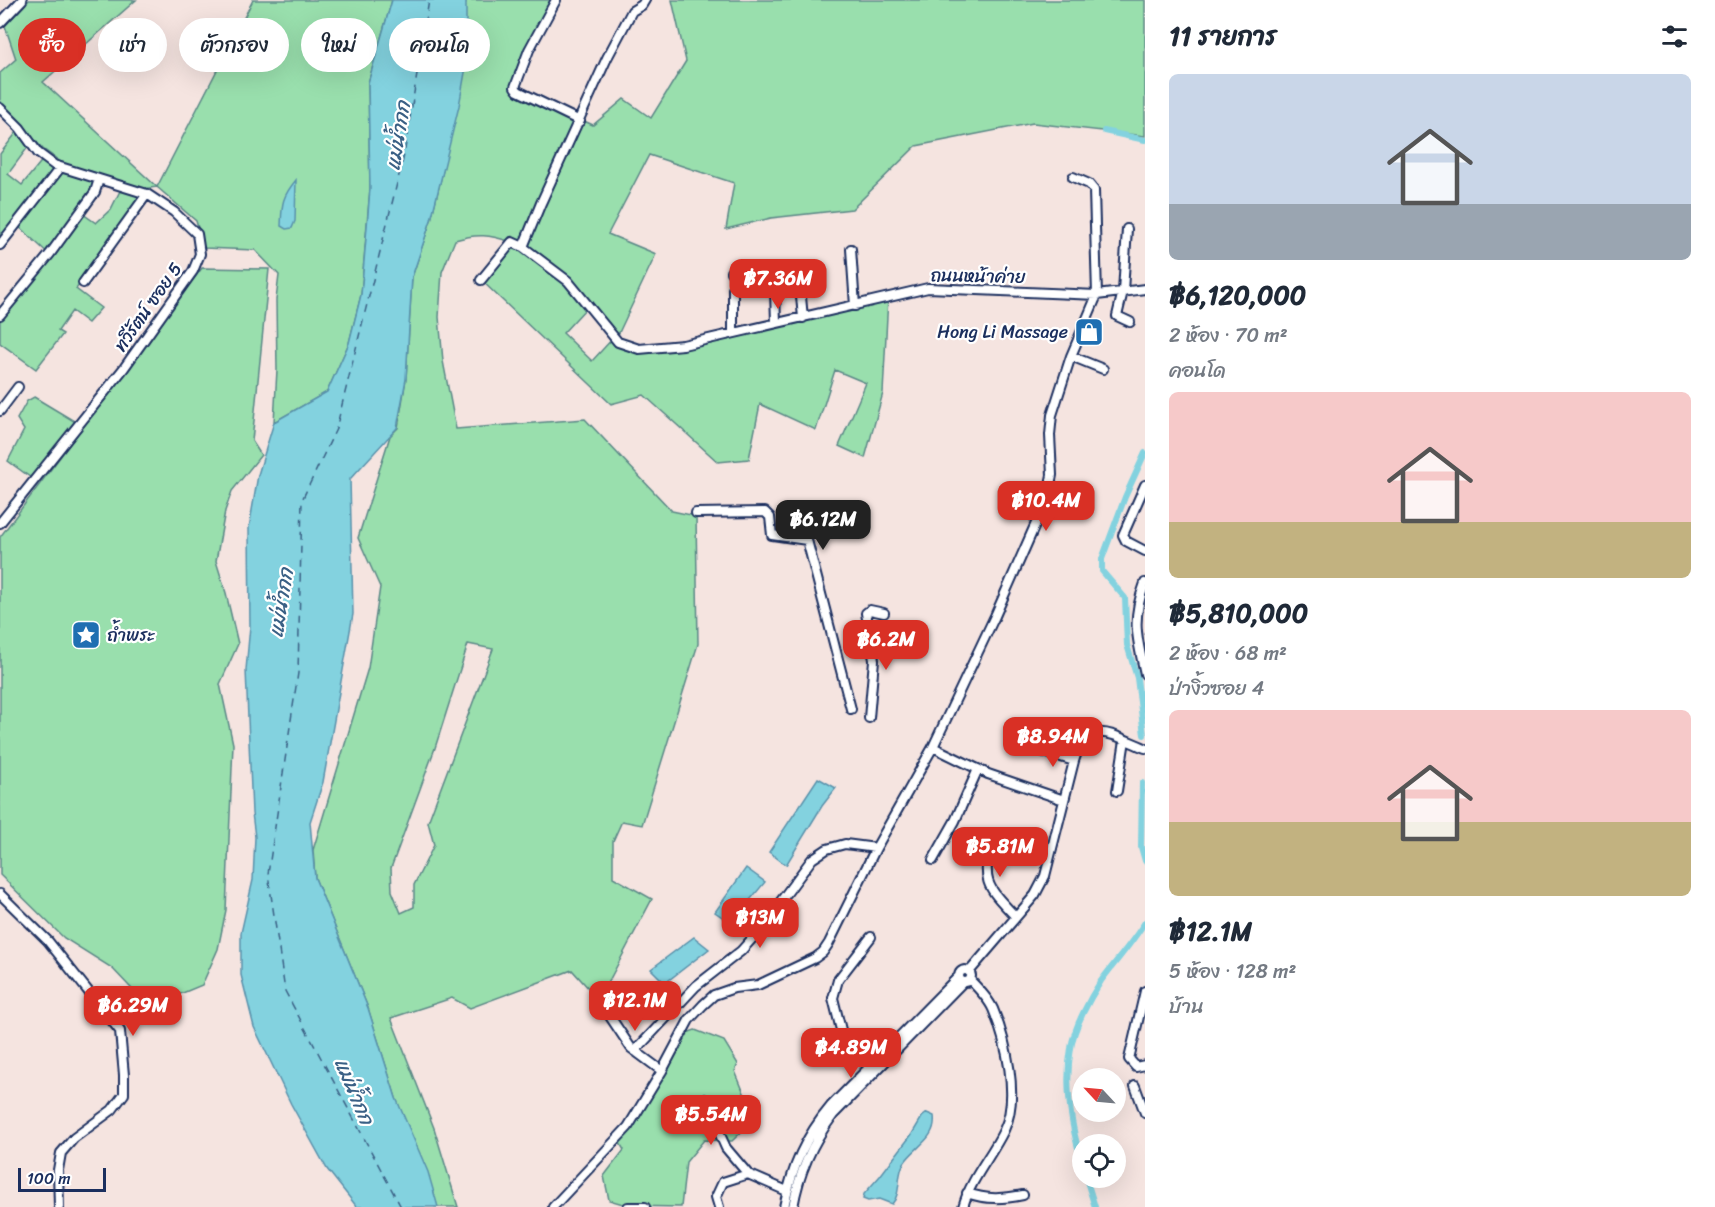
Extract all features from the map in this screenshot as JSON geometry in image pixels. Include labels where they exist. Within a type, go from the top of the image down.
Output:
[{"type":"street","points":[[0,23],[22,0]]},
{"type":"street","points":[[556,0],[529,50],[515,87],[518,92],[579,121]]},
{"type":"street","points":[[481,280],[512,242],[523,248],[607,57],[632,11],[642,5],[645,0]]},
{"type":"street","name":"ทวีรัตน์ ซอย 5","points":[[0,108],[20,128],[38,153],[60,168],[147,194],[174,212],[197,234],[200,254],[193,271],[124,368],[0,523]]},
{"type":"street","points":[[0,245],[60,168]]},
{"type":"street","points":[[553,1207],[628,1127],[662,1071],[689,1020],[714,995],[734,988],[758,985],[823,952],[876,848],[933,747],[1040,514],[1052,475],[1050,435],[1052,415],[1071,356],[1097,295],[1094,190],[1089,184],[1073,177]]},
{"type":"street","points":[[0,315],[50,254],[95,192],[99,179]]},
{"type":"street","points":[[83,283],[147,194]]},
{"type":"street","points":[[1127,229],[1123,291],[1117,316],[1130,322]]},
{"type":"street","name":"ถนนหน้าค่าย","points":[[523,248],[568,281],[618,342],[639,349],[683,345],[928,288],[1097,295],[1145,289]]},
{"type":"street","points":[[851,249],[855,306]]},
{"type":"street","points":[[731,273],[799,275],[803,318]]},
{"type":"street","points":[[733,333],[733,289],[736,286],[766,287],[775,290],[776,323]]},
{"type":"street","points":[[1071,356],[1103,369]]},
{"type":"street","points":[[0,411],[18,387]]},
{"type":"street","points":[[1145,485],[1123,535],[1126,542],[1145,551]]},
{"type":"street","points":[[696,513],[765,512],[770,517],[772,535],[807,540],[851,709]]},
{"type":"street","points":[[1145,584],[1137,604],[1136,616],[1139,648],[1145,672]]},
{"type":"street","points":[[869,718],[874,660],[866,613],[870,610],[884,613]]},
{"type":"street","points":[[793,1207],[807,1155],[833,1114],[965,978],[1035,895],[1045,876],[1074,761],[1084,738],[1095,732],[1109,734],[1145,748]]},
{"type":"street","points":[[1117,791],[1125,740]]},
{"type":"street","points":[[933,747],[978,770],[1064,800]]},
{"type":"street","points":[[1038,750],[1074,761]]},
{"type":"street","points":[[933,860],[956,821],[978,770]]},
{"type":"street","points":[[991,838],[986,868],[988,883],[997,897],[1015,916]]},
{"type":"street","points":[[635,1052],[696,986],[741,951],[758,932],[812,859],[827,849],[846,844],[876,848]]},
{"type":"street","points":[[0,894],[48,941],[120,1031],[124,1094],[112,1110],[74,1138],[61,1153],[58,1170],[59,1207]]},
{"type":"street","points":[[869,1067],[850,1049],[841,1030],[833,998],[838,980],[871,937]]},
{"type":"street","points":[[784,1207],[787,1191],[804,1143],[816,1124],[869,1067],[965,978]]},
{"type":"street","points":[[963,1207],[967,1193],[1005,1129],[1010,1112],[1011,1084],[1007,1056],[992,1007],[965,978]]},
{"type":"street","points":[[1145,991],[1129,1059],[1136,1067],[1145,1065]]},
{"type":"street","points":[[599,1000],[635,1052],[662,1071]]},
{"type":"street","points":[[1135,1086],[1145,1113]]},
{"type":"street","points":[[704,1099],[726,1148],[748,1174],[787,1191]]},
{"type":"street","points":[[719,1207],[716,1197],[723,1182],[748,1174]]},
{"type":"street","points":[[967,1193],[980,1198],[1000,1200],[1023,1195]]},
{"type":"street","points":[[628,1207],[645,1207]]},
{"type":"green space","points":[[29,0],[136,0],[116,18],[98,18],[98,34],[86,44],[86,18],[18,18],[18,72],[54,72],[43,82],[157,187],[142,189],[61,162],[43,149],[0,103],[0,73],[16,59],[5,26]]},
{"type":"green space","points":[[253,0],[392,0],[377,52],[377,18],[301,18],[301,72],[371,72],[368,83],[370,188],[361,295],[349,343],[327,392],[274,422],[277,370],[276,300],[279,275],[255,250],[204,248],[196,221],[157,187],[216,72],[289,72],[289,18],[244,18]]},
{"type":"green space","points":[[466,0],[557,0],[515,87],[518,91],[593,125],[624,99],[651,118],[686,61],[672,0],[1145,0],[1145,136],[1033,123],[916,146],[852,209],[771,218],[726,229],[734,183],[649,155],[608,234],[656,254],[616,339],[639,349],[659,347],[888,297],[883,393],[865,458],[839,446],[866,383],[835,370],[816,430],[760,404],[749,459],[718,462],[644,395],[611,404],[481,280],[512,242],[484,236],[470,236],[455,240],[442,272],[439,317],[443,361],[456,429],[585,419],[672,511],[696,516],[698,644],[642,825],[622,821],[613,841],[613,877],[652,899],[599,1000],[572,970],[470,1008],[452,998],[391,1018],[434,1128],[458,1207],[435,1207],[396,1098],[368,1008],[315,878],[313,850],[368,668],[380,587],[358,538],[390,436],[398,428],[406,379],[412,277],[431,220],[443,170],[456,72],[490,72],[490,18],[464,18]],"holes":[[[587,307],[614,337],[592,361],[563,333]],[[468,644],[493,649],[428,822],[434,845],[414,885],[414,907],[401,913],[392,891],[391,868],[435,748]]]},
{"type":"green space","points":[[20,128],[31,143],[8,174],[22,185],[44,158],[99,179],[83,214],[96,223],[111,209],[121,189],[141,196],[76,289],[101,308],[88,323],[72,311],[58,331],[63,334],[36,369],[0,343],[0,318],[50,255],[17,225],[0,244],[0,154]]},
{"type":"green space","points":[[202,268],[269,269],[252,441],[261,455],[232,491],[225,511],[216,561],[238,644],[220,684],[233,744],[226,910],[218,949],[202,985],[149,1007],[112,968],[64,938],[0,875],[0,537]]},
{"type":"green space","points":[[34,397],[79,424],[34,480],[8,461],[24,430],[17,419],[27,401]]},
{"type":"green space","points":[[695,1030],[724,1041],[738,1064],[735,1071],[751,1110],[751,1123],[732,1141],[704,1140],[686,1162],[681,1207],[630,1206],[609,1200],[604,1176],[624,1150],[617,1138],[681,1035]]},
{"type":"water","name":"แม่น้ำกก","points":[[392,0],[466,0],[466,18],[389,18],[389,72],[465,72],[431,220],[412,277],[406,379],[397,428],[350,479],[353,614],[323,782],[310,822],[315,878],[368,1008],[396,1098],[428,1172],[438,1207],[357,1207],[327,1169],[291,1104],[254,1027],[241,975],[241,933],[253,880],[255,837],[246,670],[250,626],[249,528],[258,475],[274,422],[327,392],[349,343],[361,295],[370,188],[368,83],[371,72],[377,72],[377,52]]},
{"type":"water","points":[[296,180],[295,221],[292,228],[286,229],[281,226],[283,202]]},
{"type":"water","points":[[818,778],[836,788],[822,806],[786,865],[769,852]]},
{"type":"water","points":[[746,868],[765,882],[731,923],[715,912]]},
{"type":"water","points":[[694,937],[709,949],[665,983],[651,969]]},
{"type":"water","points":[[927,1113],[934,1116],[932,1131],[904,1163],[895,1200],[892,1204],[879,1199],[868,1201],[863,1199],[864,1194]]},
{"type":"waterway","points":[[1104,131],[1145,140]]},
{"type":"waterway","points":[[1144,735],[1137,678],[1127,645],[1125,598],[1102,571],[1102,559],[1125,497],[1145,453]]},
{"type":"waterway","points":[[1142,783],[1141,847],[1145,861]]},
{"type":"waterway","points":[[1075,1134],[1068,1077],[1075,1031],[1101,981],[1145,922]]},
{"type":"waterway","points":[[1089,1188],[1095,1207]]},
{"type":"ferry route","points":[[401,1207],[285,991],[268,874],[298,673],[302,500],[336,429],[404,155],[429,0]]},
{"type":"place","name":"Hong Li Massage","points":[[1089,332]]},
{"type":"place","name":"ถ้ำพระ","points":[[86,635]]}]
